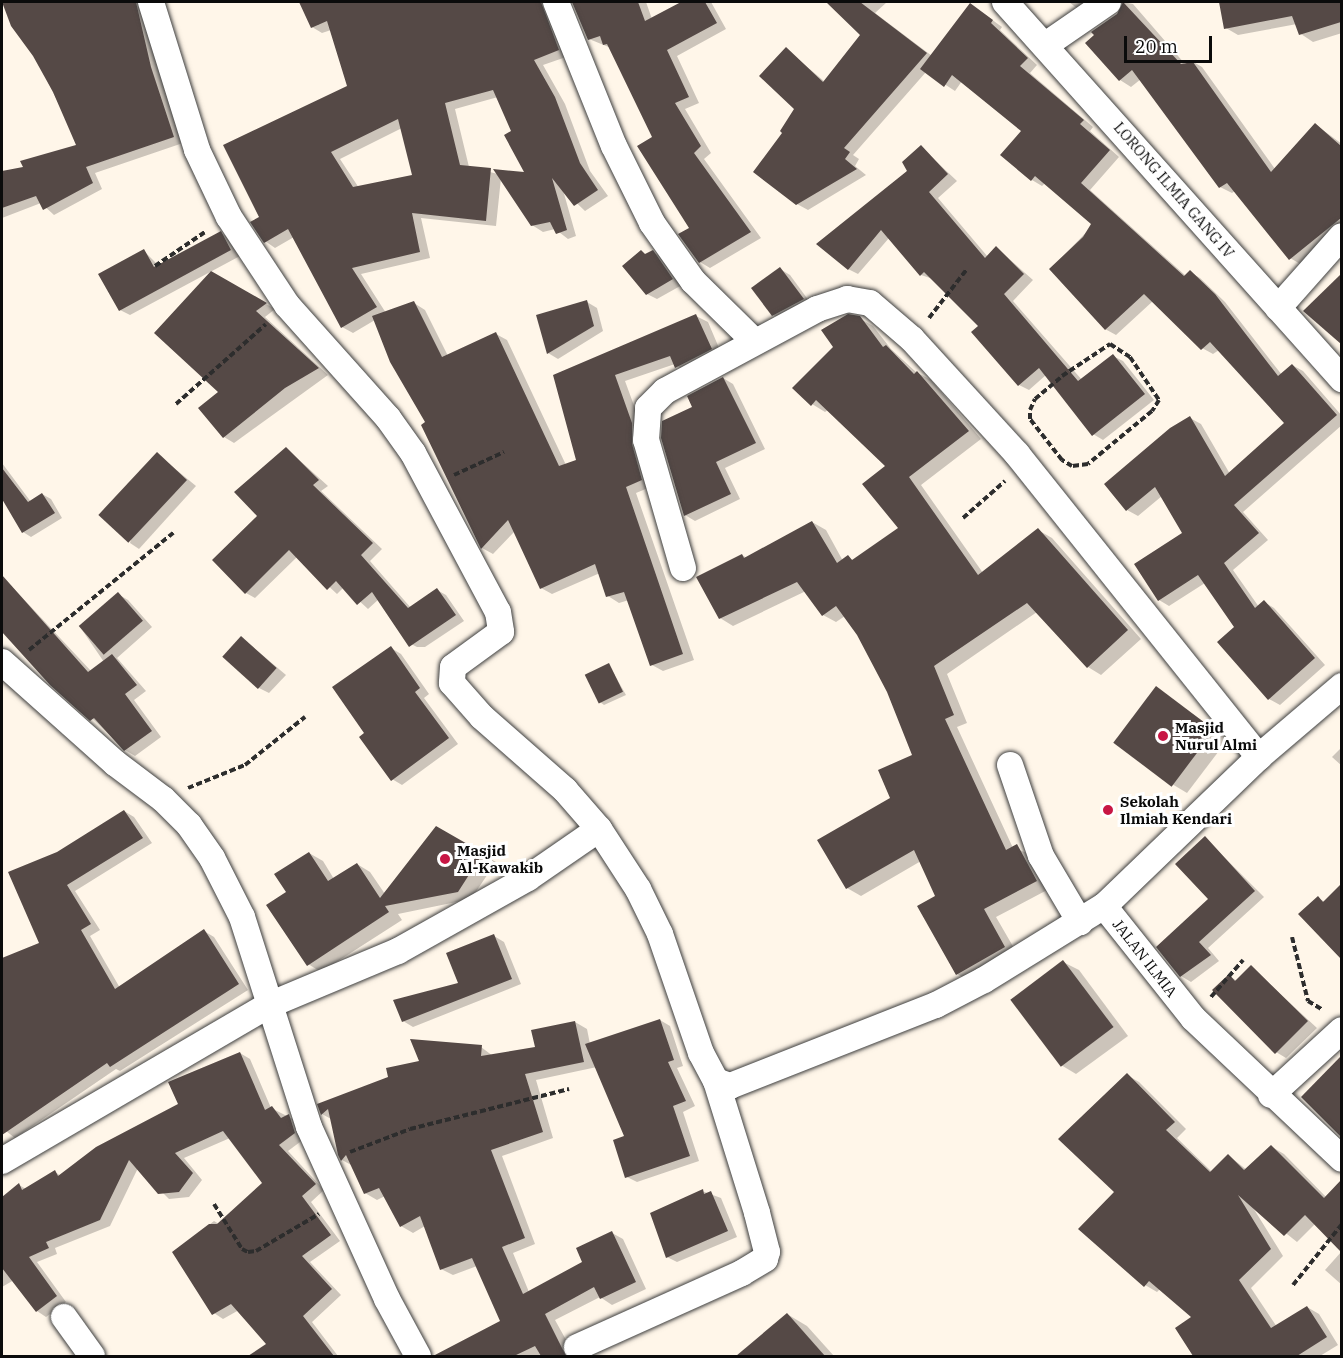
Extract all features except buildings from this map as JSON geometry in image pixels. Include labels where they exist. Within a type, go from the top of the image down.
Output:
[{"type":"street","points":[[151,2],[197,150],[228,217],[287,305],[388,418],[432,486],[503,627],[495,640],[453,668],[452,683],[482,717],[565,789],[599,829],[638,889],[660,934],[701,1053],[716,1081],[757,1213],[767,1252],[765,1259],[742,1273],[577,1347]]},
{"type":"street","points":[[556,2],[614,146],[652,223],[693,280],[754,341]]},
{"type":"street","name":"LORONG ILMIA GANG IV","points":[[1005,2],[1047,44],[1341,379]]},
{"type":"street","points":[[1047,44],[1108,2]]},
{"type":"street","points":[[1278,308],[1341,236]]},
{"type":"street","points":[[683,568],[646,440],[645,415],[665,391],[817,309],[848,299],[877,307],[912,339],[1024,464],[1259,757]]},
{"type":"street","points":[[5,665],[115,763],[163,799],[189,825],[212,858],[242,917],[267,1006],[324,1163],[418,1356]]},
{"type":"street","name":"JALAN ILMIA","points":[[1341,686],[1259,757],[1104,906],[1193,1018],[1341,1160]]},
{"type":"street","points":[[1010,765],[1041,856],[1080,922]]},
{"type":"street","points":[[2,1161],[267,1006],[398,951],[528,878],[599,829]]},
{"type":"street","points":[[716,1081],[730,1086],[936,1005],[1104,906]]},
{"type":"street","points":[[1271,1095],[1337,1023]]},
{"type":"street","points":[[64,1317],[92,1356]]},
{"type":"path","points":[[155,266],[228,217]]},
{"type":"path","points":[[912,339],[967,269]]},
{"type":"path","points":[[176,404],[287,305]]},
{"type":"path","points":[[1103,346],[1121,349],[1159,400],[1152,411],[1085,466],[1066,464],[1047,441],[1030,419],[1032,404],[1103,346]]},
{"type":"path","points":[[432,486],[504,452]]},
{"type":"path","points":[[963,518],[1024,464]]},
{"type":"path","points":[[5,665],[173,534]]},
{"type":"path","points":[[163,799],[245,765],[305,717]]},
{"type":"path","points":[[1292,937],[1308,1001],[1337,1023]]},
{"type":"path","points":[[1193,1018],[1243,960]]},
{"type":"path","points":[[324,1163],[410,1128],[569,1089]]},
{"type":"path","points":[[214,1203],[242,1249],[248,1252],[256,1251],[341,1201]]},
{"type":"path","points":[[1293,1285],[1341,1224]]},
{"type":"place","name":"Masjid Nurul Almi","points":[[1163,736]]},
{"type":"place","name":"Sekolah Ilmiah Kendari","points":[[1108,810]]},
{"type":"place","name":"Masjid Al-Kawakib","points":[[445,859]]}]
